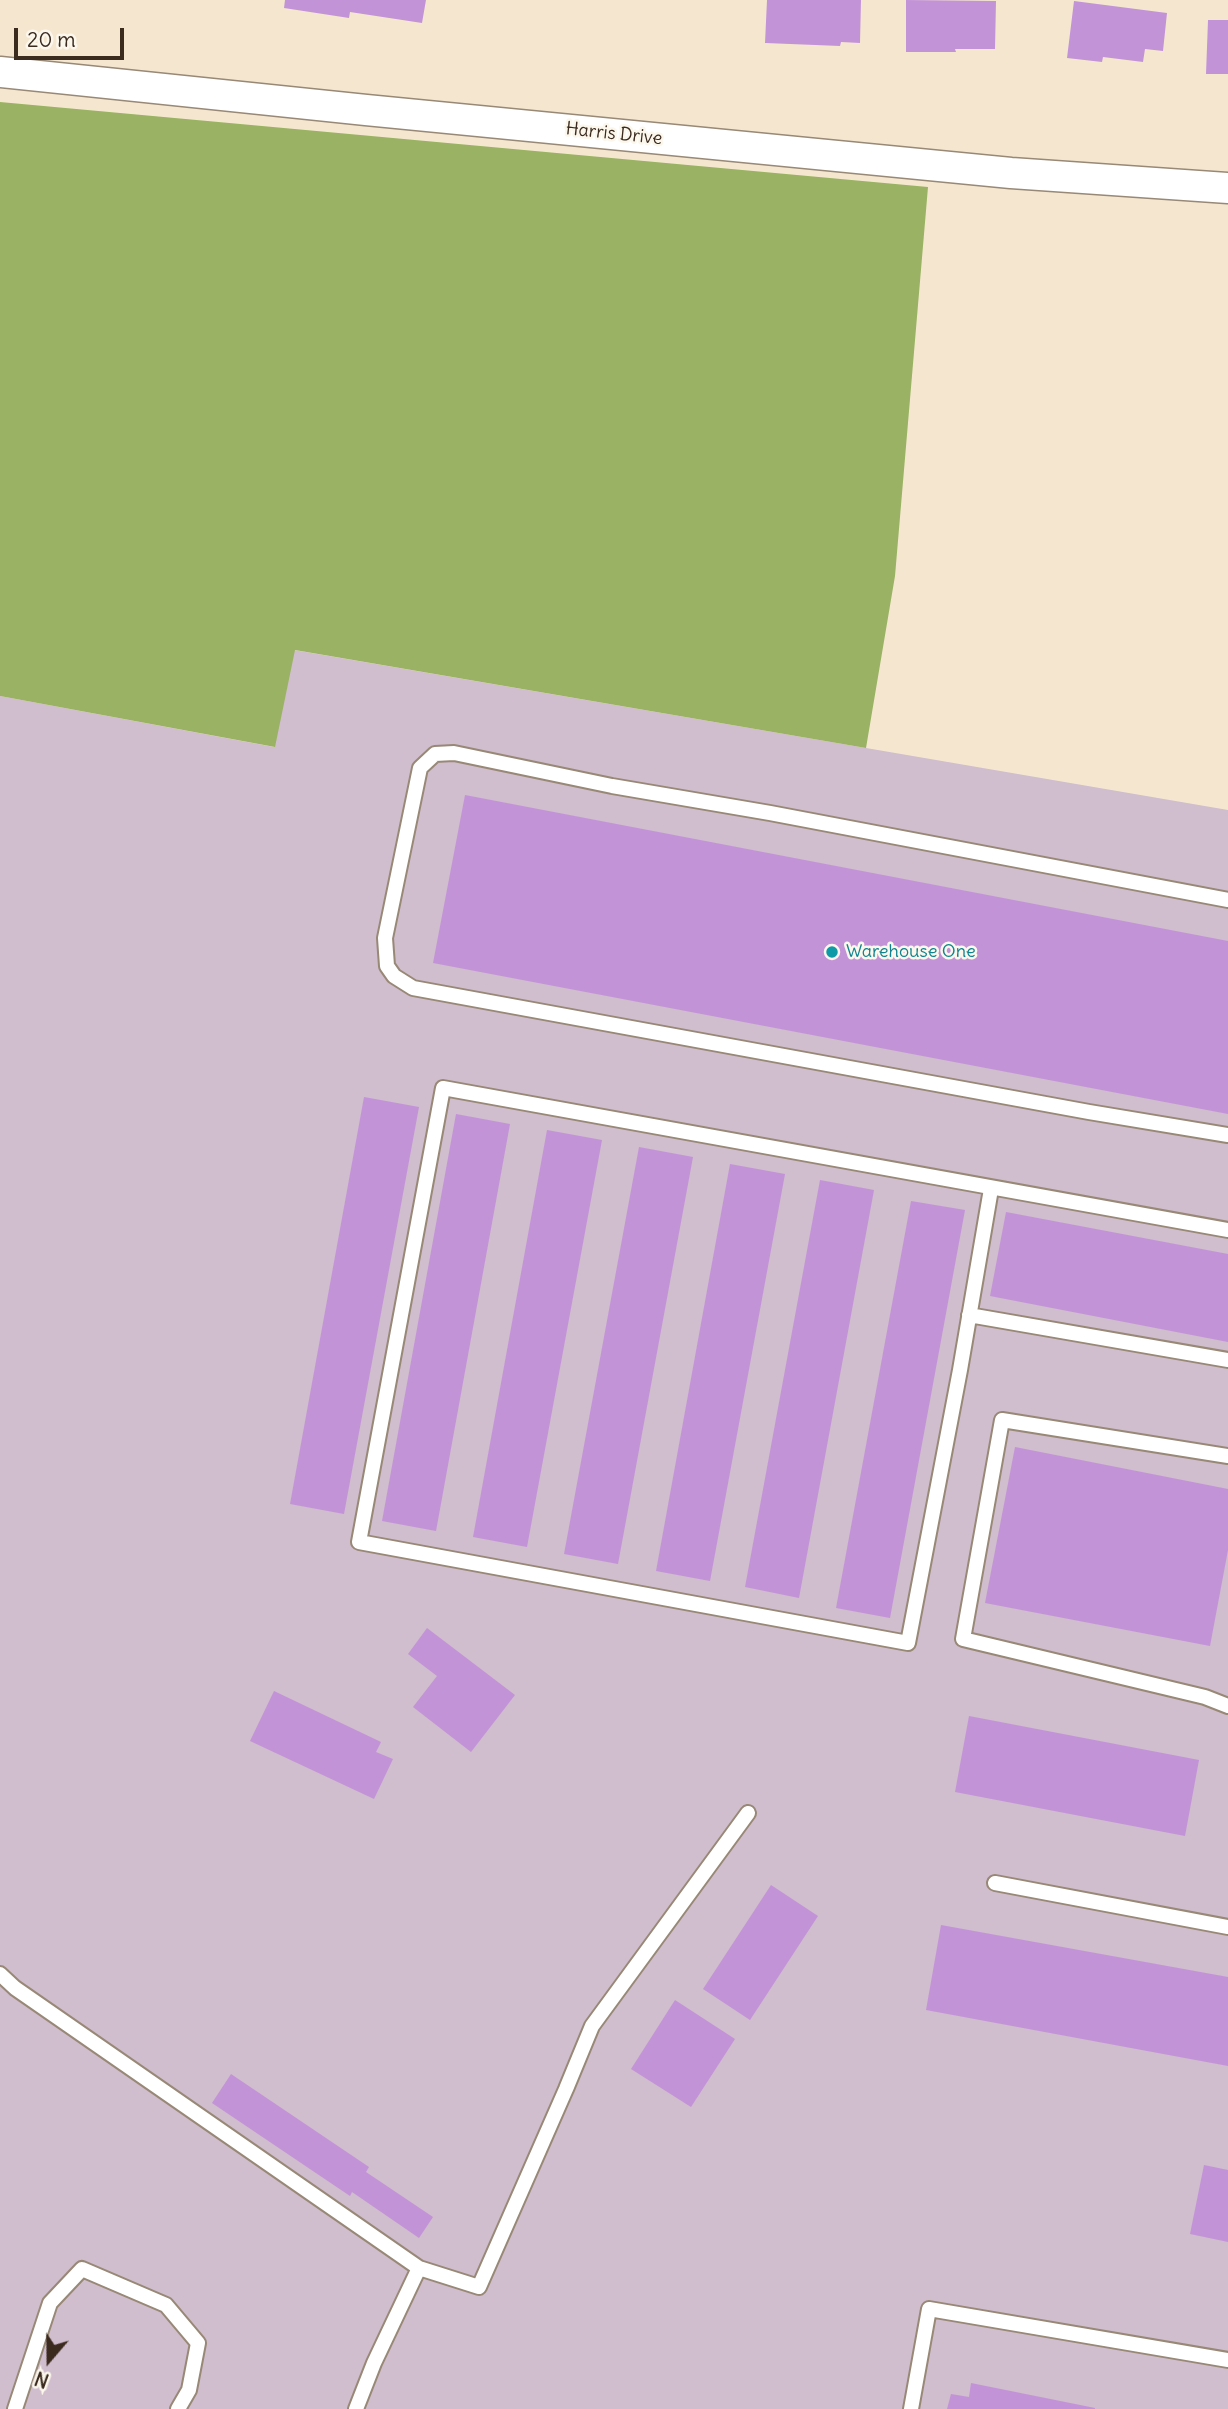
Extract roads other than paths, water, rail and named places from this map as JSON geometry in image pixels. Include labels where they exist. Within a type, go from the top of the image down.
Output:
[{"type":"street","name":"Harris Drive","points":[[0,72],[380,112],[997,171],[1228,188]]},
{"type":"lane","points":[[1228,900],[770,813],[612,786],[454,753],[435,754],[420,768],[385,937],[387,966],[394,976],[413,988],[1228,1135]]},
{"type":"lane","points":[[991,1189],[908,1643],[359,1542],[443,1088],[1228,1230]]},
{"type":"lane","points":[[969,1315],[1228,1360]]},
{"type":"lane","points":[[1228,1456],[1002,1420],[963,1639],[1205,1697],[1228,1706]]},
{"type":"lane","points":[[0,1974],[15,1988],[419,2268],[479,2287],[592,2026],[748,1813]]},
{"type":"lane","points":[[995,1883],[1228,1927]]},
{"type":"lane","points":[[356,2409],[374,2363],[419,2268]]},
{"type":"lane","points":[[15,2409],[50,2303],[82,2269],[166,2305],[198,2343],[189,2390],[178,2409]]},
{"type":"lane","points":[[911,2409],[929,2309],[1228,2360]]},
{"type":"place","name":"Warehouse One","points":[[832,952]]}]
